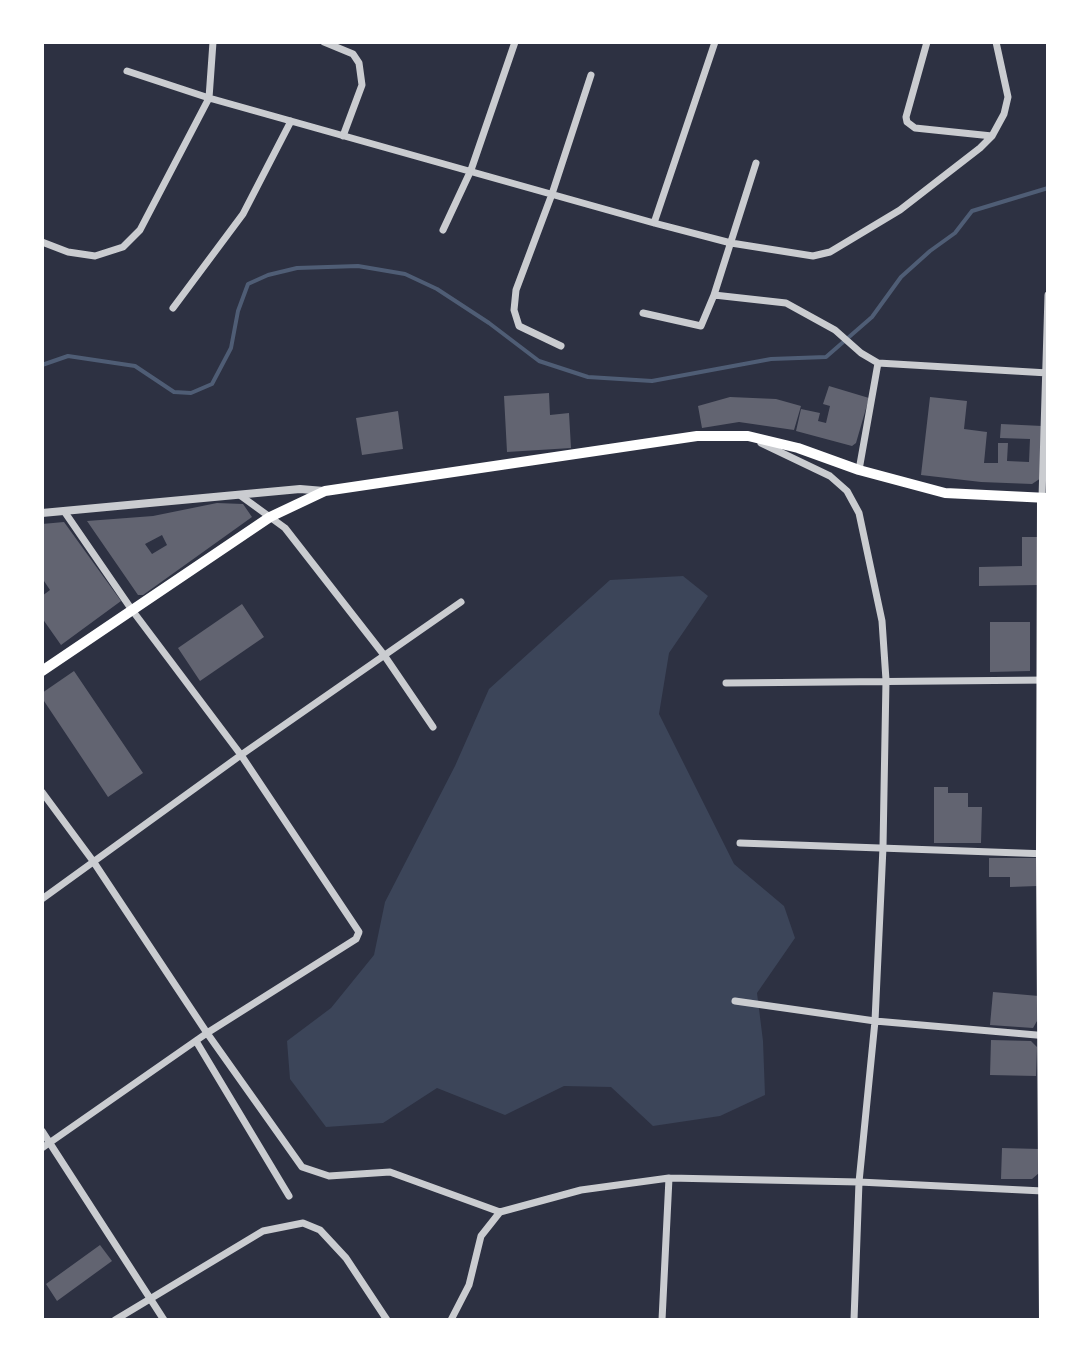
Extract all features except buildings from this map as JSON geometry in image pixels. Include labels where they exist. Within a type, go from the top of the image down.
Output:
[{"type":"main road","points":[[42,671],[270,517],[325,491],[697,436],[748,436],[945,493],[1045,498],[1044,1320]]},
{"type":"street","points":[[42,242],[68,252],[95,256],[123,247],[140,230],[209,98],[213,42]]},
{"type":"street","points":[[324,42],[353,54],[359,63],[362,85],[343,136]]},
{"type":"street","points":[[443,230],[471,170],[515,42]]},
{"type":"street","points":[[654,223],[715,42]]},
{"type":"street","points":[[927,42],[907,122],[915,128],[992,136]]},
{"type":"street","points":[[127,71],[209,98],[654,223],[731,243],[813,256],[830,252],[900,210],[992,136],[1004,114],[1008,97],[996,42]]},
{"type":"street","points":[[561,346],[519,326],[514,310],[516,290],[591,75]]},
{"type":"street","points":[[173,308],[243,214],[291,121]]},
{"type":"street","points":[[643,313],[701,326],[714,295],[756,163]]},
{"type":"street","points":[[714,295],[786,303],[835,330],[861,353],[878,363],[1047,373]]},
{"type":"street","points":[[1045,498],[1048,295]]},
{"type":"street","points":[[859,470],[878,363]]},
{"type":"street","points":[[748,436],[830,476],[847,491],[859,513],[882,621],[886,680],[883,847],[875,1021],[859,1182],[854,1320]]},
{"type":"street","points":[[42,513],[300,489],[325,491]]},
{"type":"street","points":[[241,496],[285,528],[384,655],[433,727]]},
{"type":"street","points":[[42,1148],[207,1033],[356,939],[359,932],[241,755],[132,610],[64,511]]},
{"type":"street","points":[[42,899],[241,755],[461,602]]},
{"type":"street","points":[[726,683],[1044,680]]},
{"type":"street","points":[[42,792],[93,861],[207,1033],[302,1167],[329,1176],[390,1172],[500,1212],[581,1190],[669,1178],[859,1182],[1045,1191]]},
{"type":"street","points":[[740,843],[1044,854]]},
{"type":"street","points":[[735,1001],[875,1021],[1045,1036]]},
{"type":"street","points":[[196,1041],[289,1196]]},
{"type":"street","points":[[42,1131],[164,1320]]},
{"type":"street","points":[[662,1320],[669,1178]]},
{"type":"street","points":[[451,1320],[469,1285],[481,1236],[500,1212]]},
{"type":"street","points":[[115,1320],[263,1231],[303,1223],[320,1230],[346,1258],[387,1320]]},
{"type":"shaded area","points":[[683,576],[708,596],[669,653],[659,714],[734,864],[784,906],[795,938],[757,993],[765,1095],[720,1116],[653,1126],[611,1087],[564,1086],[505,1115],[437,1088],[383,1123],[326,1127],[290,1079],[287,1041],[331,1008],[374,955],[385,902],[455,766],[489,689],[610,580]]},
{"type":"waterway","points":[[42,365],[68,356],[135,366],[174,392],[191,393],[212,384],[231,348],[238,311],[248,284],[297,268],[358,266],[405,274],[437,289],[539,361],[588,377],[652,381],[771,359],[826,357],[872,317],[901,277],[955,233],[972,211],[1048,188]]}]
